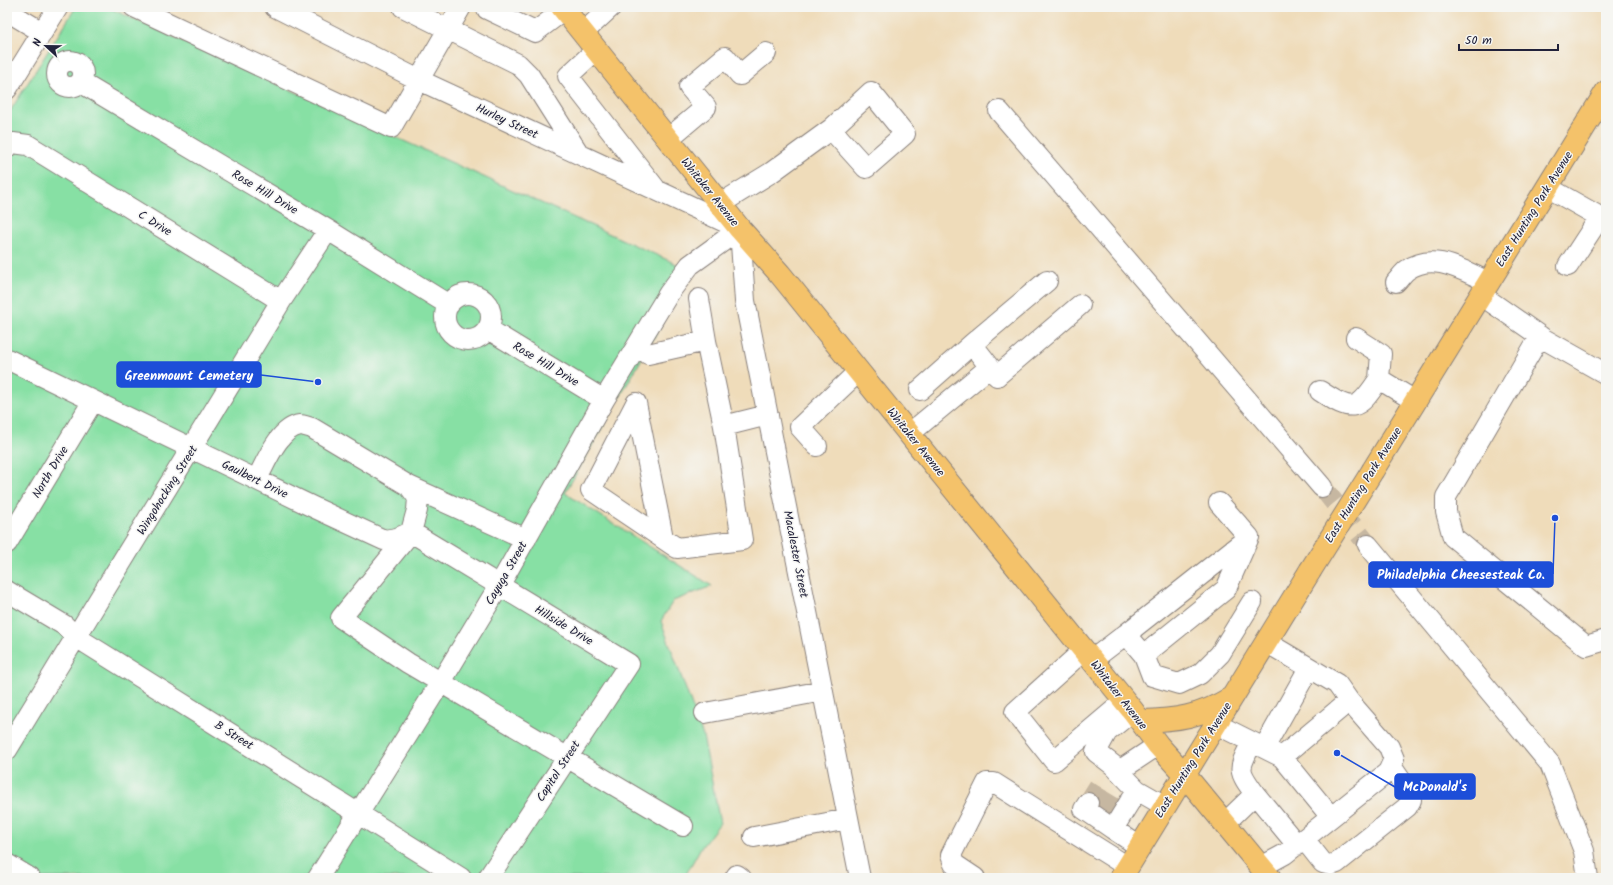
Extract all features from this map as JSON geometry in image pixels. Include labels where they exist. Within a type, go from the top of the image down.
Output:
[{"type":"main road","name":"Whitaker Avenue","points":[[563,8],[740,229],[780,274],[859,371],[1133,711],[1158,745],[1184,774],[1267,875]]},
{"type":"main road","name":"East Hunting Park Avenue","points":[[1125,872],[1310,570],[1605,95]]},
{"type":"main road","points":[[1133,711],[1177,720],[1214,708],[1232,698]]},
{"type":"street","points":[[9,82],[58,7]]},
{"type":"street","points":[[134,7],[391,128],[461,7]]},
{"type":"street","name":"Hurley Street","points":[[275,7],[419,80],[740,229]]},
{"type":"street","points":[[403,7],[518,64],[529,75],[579,154]]},
{"type":"street","points":[[611,7],[568,76],[657,191]]},
{"type":"street","points":[[487,9],[534,32],[563,8]]},
{"type":"street","points":[[7,11],[42,32]]},
{"type":"street","points":[[668,139],[706,107],[689,87],[725,57],[740,75],[766,53]]},
{"type":"street","name":"Rose Hill Drive","points":[[80,82],[328,230],[449,305]]},
{"type":"street","points":[[999,111],[1322,487]]},
{"type":"street","points":[[720,204],[772,172],[831,129]]},
{"type":"street","name":"C Drive","points":[[7,147],[13,143],[28,145],[281,301]]},
{"type":"street","points":[[1547,187],[1600,217],[1568,266]]},
{"type":"street","name":"Cayuga Street","points":[[318,878],[441,682],[499,586],[604,400],[669,293],[690,265],[740,229]]},
{"type":"street","name":"Macalester Street","points":[[740,229],[745,301],[860,878]]},
{"type":"street","name":"Wingohocking Street","points":[[7,750],[281,301],[328,230]]},
{"type":"street","points":[[1396,282],[1407,270],[1427,262],[1440,261],[1485,289],[1540,336],[1606,374]]},
{"type":"street","points":[[920,390],[1047,281]]},
{"type":"street","points":[[467,294],[481,297],[490,308],[491,315],[488,329],[475,339],[463,339],[453,334],[446,320],[446,312],[449,305],[454,299],[467,294]]},
{"type":"street","points":[[663,538],[636,403],[591,490],[677,548],[742,540],[724,426],[706,341],[699,299]]},
{"type":"street","points":[[972,344],[997,376],[1080,305]]},
{"type":"street","name":"Rose Hill Drive","points":[[488,329],[604,400]]},
{"type":"street","points":[[1540,336],[1446,497],[1446,512],[1453,537],[1586,646],[1606,640]]},
{"type":"street","points":[[1320,391],[1336,401],[1348,406],[1359,405],[1366,399],[1379,379],[1381,354],[1356,338]]},
{"type":"street","points":[[648,354],[706,341]]},
{"type":"street","name":"Gaulbert Drive","points":[[7,359],[384,540],[397,538],[410,532]]},
{"type":"street","points":[[909,434],[990,367]]},
{"type":"street","points":[[817,446],[800,427],[859,371]]},
{"type":"street","points":[[1379,379],[1415,401]]},
{"type":"street","name":"North Drive","points":[[7,543],[93,401]]},
{"type":"street","points":[[724,426],[768,415]]},
{"type":"street","points":[[257,479],[282,434],[291,428],[301,425],[312,428],[409,486],[526,539]]},
{"type":"street","points":[[409,486],[418,498],[417,510],[410,532],[341,618],[441,682],[682,826]]},
{"type":"street","points":[[417,510],[429,501],[441,500]]},
{"type":"street","points":[[1219,503],[1249,537]]},
{"type":"street","points":[[410,532],[499,586]]},
{"type":"street","points":[[1133,711],[1054,761],[1014,712],[1088,655],[1126,634],[1249,537]]},
{"type":"street","points":[[1144,655],[1226,589],[1249,537]]},
{"type":"street","points":[[1368,545],[1550,764],[1584,851],[1588,878]]},
{"type":"street","name":"Hillside Drive","points":[[499,586],[629,664]]},
{"type":"street","name":"B Street","points":[[7,591],[64,625],[76,637],[461,878]]},
{"type":"street","points":[[1126,634],[1144,655],[1152,676],[1179,684],[1200,674],[1220,654],[1252,602]]},
{"type":"street","points":[[1266,642],[1337,684],[1349,701],[1389,747],[1394,759],[1388,772],[1286,854],[1267,875]]},
{"type":"street","name":"Capitol Street","points":[[488,878],[629,664]]},
{"type":"street","points":[[1309,668],[1258,745],[1242,763],[1242,776],[1255,794],[1323,863],[1331,865],[1337,862],[1407,807],[1411,800],[1409,792],[1391,766]]},
{"type":"street","points":[[705,713],[823,691]]},
{"type":"street","points":[[1282,757],[1349,701]]},
{"type":"street","points":[[1133,711],[1107,732],[1096,752],[1120,778],[1165,806]]},
{"type":"street","points":[[1216,724],[1282,757],[1331,818]]},
{"type":"street","points":[[1140,847],[1101,816],[1120,778],[1158,745]]},
{"type":"street","points":[[975,878],[954,864],[951,855],[987,783],[994,783],[1125,872]]},
{"type":"street","points":[[1225,823],[1255,794]]},
{"type":"street","points":[[754,837],[848,819]]},
{"type":"street","points":[[7,864],[30,878]]},
{"type":"street","points":[[735,878],[737,874],[741,878]]},
{"type":"green space","points":[[76,7],[107,7],[692,271],[565,493],[712,586],[673,601],[661,621],[703,736],[720,823],[700,849],[684,878],[7,878],[7,116]]},
{"type":"tunnel","points":[[1322,487],[1368,545]]},
{"type":"tunnel","points":[[1088,803],[1103,779]]},
{"type":"tunnel","points":[[1104,813],[1119,788]]},
{"type":"place","name":"Greenmount Cemetery","points":[[318,382]]},
{"type":"place","name":"Philadelphia Cheesesteak Co.","points":[[1555,518]]},
{"type":"place","name":"McDonald's","points":[[1337,753]]}]
